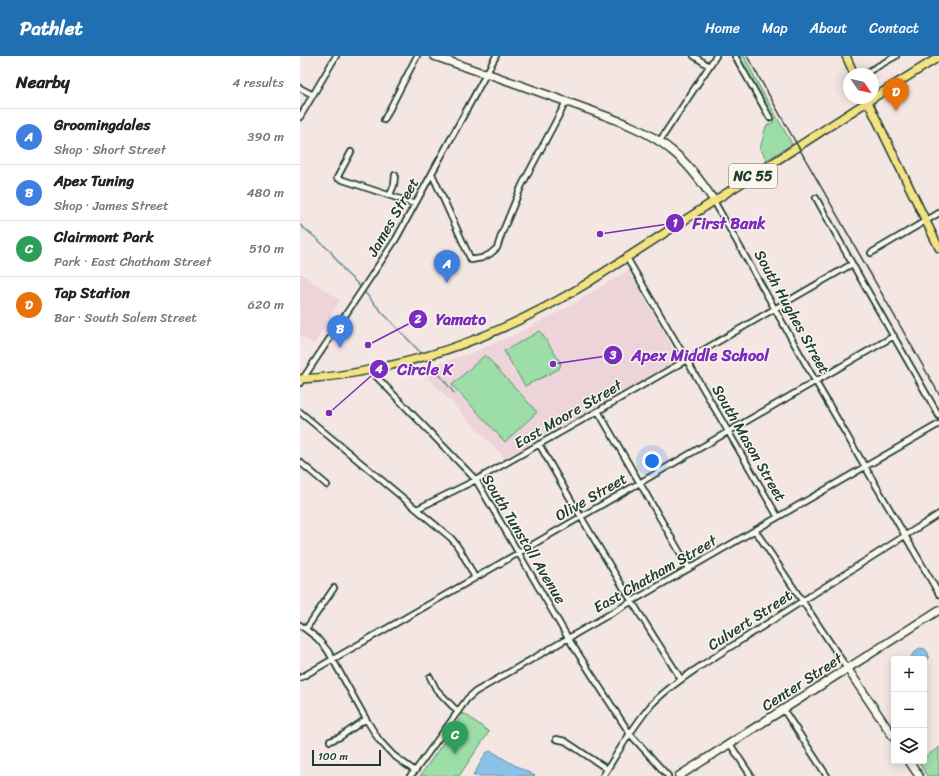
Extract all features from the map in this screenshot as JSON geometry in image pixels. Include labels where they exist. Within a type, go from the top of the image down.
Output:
[{"type":"main road","points":[[846,56],[851,68]]},
{"type":"main road","name":"NC 55","points":[[879,93],[937,57]]},
{"type":"main road","name":"NC 55","points":[[301,380],[339,376],[432,355],[471,342],[526,318],[551,305],[627,258],[862,104]]},
{"type":"main road","points":[[872,104],[939,248]]},
{"type":"street","points":[[300,117],[336,56]]},
{"type":"street","points":[[384,120],[417,56]]},
{"type":"street","name":"South Hughes Street","points":[[434,56],[486,73],[632,126],[672,150],[686,164],[705,187],[714,201],[939,594]]},
{"type":"street","name":"James Street","points":[[301,380],[390,248],[496,56]]},
{"type":"street","points":[[694,56],[709,66]]},
{"type":"street","points":[[659,142],[716,56]]},
{"type":"street","points":[[735,56],[770,118]]},
{"type":"street","points":[[875,68],[896,56]]},
{"type":"street","points":[[300,88],[313,94]]},
{"type":"street","points":[[432,174],[471,260],[482,258],[490,254],[497,248],[522,186],[566,102]]},
{"type":"street","points":[[351,152],[337,178],[415,204]]},
{"type":"street","points":[[390,195],[394,185],[395,175]]},
{"type":"street","points":[[816,198],[939,416]]},
{"type":"street","points":[[871,253],[939,213]]},
{"type":"street","name":"South Mason Street","points":[[627,258],[778,517]]},
{"type":"street","name":"East Moore Street","points":[[417,509],[476,480],[852,264]]},
{"type":"street","name":"Olive Street","points":[[300,678],[894,336]]},
{"type":"street","name":"South Tunstall Avenue","points":[[370,370],[476,480],[568,638],[630,734],[668,776]]},
{"type":"street","points":[[598,411],[689,568]]},
{"type":"street","points":[[300,412],[451,538],[457,545],[475,578]]},
{"type":"street","name":"East Chatham Street","points":[[410,776],[415,772],[467,699],[475,692],[939,424]]},
{"type":"street","points":[[539,444],[580,517],[681,679]]},
{"type":"street","points":[[300,462],[327,485]]},
{"type":"street","name":"Culvert Street","points":[[603,776],[630,734],[652,704],[681,679],[939,514]]},
{"type":"street","points":[[755,530],[891,734]]},
{"type":"street","points":[[306,629],[334,588]]},
{"type":"street","name":"Center Street","points":[[679,776],[939,610]]},
{"type":"street","points":[[300,625],[317,638],[328,651],[366,719],[383,745],[415,772]]},
{"type":"street","points":[[430,677],[436,689],[458,712]]},
{"type":"street","points":[[783,709],[827,776]]},
{"type":"street","points":[[330,741],[340,737],[366,719]]},
{"type":"street","points":[[556,739],[565,740],[607,769]]},
{"type":"street","points":[[730,744],[751,776]]},
{"type":"street","points":[[911,764],[919,776]]},
{"type":"shaded area","points":[[628,270],[679,359],[505,458],[419,369],[472,353],[520,332],[570,306]]},
{"type":"shaded area","points":[[300,273],[340,300],[314,344],[300,336]]},
{"type":"green space","points":[[737,56],[744,56],[792,144],[767,160],[760,149],[766,126],[774,122]]},
{"type":"green space","points":[[540,331],[561,363],[559,369],[525,386],[504,351]]},
{"type":"green space","points":[[485,355],[537,412],[505,442],[452,385]]},
{"type":"green space","points":[[464,713],[489,732],[459,776],[420,776]]},
{"type":"green space","points":[[939,747],[939,776],[927,776],[920,764],[927,764],[927,756]]},
{"type":"water","points":[[919,648],[925,649],[927,651],[928,658],[927,660],[927,656],[912,655]]},
{"type":"water","points":[[490,751],[535,776],[473,776],[486,753]]},
{"type":"waterway","points":[[300,225],[331,252],[346,273],[422,354]]},
{"type":"waterway","points":[[428,360],[454,393]]},
{"type":"railway","points":[[747,56],[939,394]]},
{"type":"place","name":"Tap Station","points":[[896,111]]},
{"type":"place","name":"First Bank","points":[[600,234]]},
{"type":"place","name":"Groomingdales","points":[[447,283]]},
{"type":"place","name":"Yamato","points":[[368,345]]},
{"type":"place","name":"Apex Tuning","points":[[340,348]]},
{"type":"place","name":"Apex Middle School","points":[[553,364]]},
{"type":"place","name":"Circle K","points":[[329,413]]},
{"type":"place","name":"Clairmont Park","points":[[455,754]]}]
